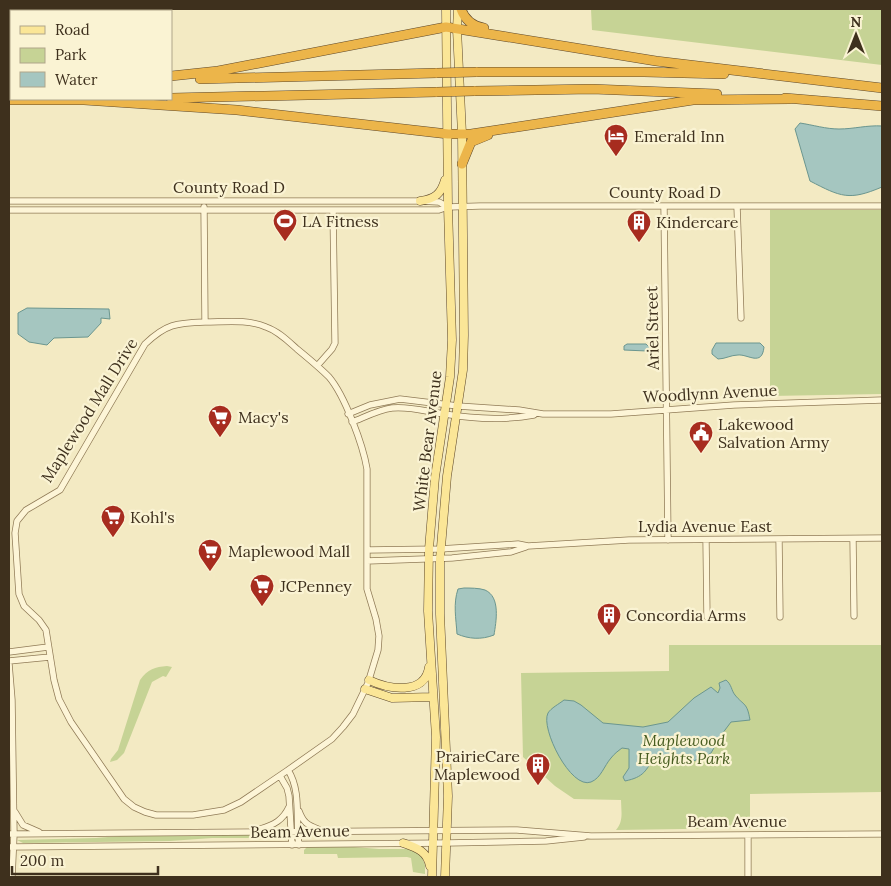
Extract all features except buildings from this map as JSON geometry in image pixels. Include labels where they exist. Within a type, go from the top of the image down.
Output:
[{"type":"highway","points":[[459,9],[467,19],[478,27],[527,35],[582,49]]},
{"type":"highway","points":[[172,78],[218,71],[446,27],[656,61],[882,88]]},
{"type":"highway","points":[[172,78],[476,72],[644,72],[784,77]]},
{"type":"highway","points":[[172,98],[592,89],[661,91],[882,106]]},
{"type":"highway","points":[[9,100],[84,100],[238,110],[462,134],[693,100],[790,99]]},
{"type":"highway","points":[[462,164],[471,142],[480,137],[515,127]]},
{"type":"main road","name":"White Bear Avenue","points":[[432,877],[436,737],[428,611],[428,559],[435,477],[450,377],[452,340],[447,173],[446,9]]},
{"type":"main road","name":"White Bear Avenue","points":[[446,877],[447,770],[440,614],[440,549],[447,476],[457,416],[464,344],[462,134],[457,29],[459,9]]},
{"type":"main road","points":[[420,201],[431,199],[438,195],[442,190],[447,173]]},
{"type":"main road","points":[[369,680],[378,685],[396,688],[416,685],[421,682],[428,672],[430,655]]},
{"type":"main road","points":[[365,689],[392,698],[433,697]]},
{"type":"main road","points":[[403,843],[418,848],[424,853],[428,860],[432,877]]},
{"type":"street","name":"County Road D","points":[[9,201],[420,201],[439,202],[448,207]]},
{"type":"street","points":[[203,201],[205,322]]},
{"type":"street","name":"Ariel Street","points":[[664,206],[668,540]]},
{"type":"street","points":[[737,206],[741,318]]},
{"type":"street","name":"County Road D","points":[[9,210],[439,210],[448,207],[882,206]]},
{"type":"street","points":[[317,366],[335,343],[333,210]]},
{"type":"street","name":"Maplewood Mall Drive","points":[[205,322],[250,323],[266,326],[275,331],[317,366],[337,388],[352,422],[367,469],[367,589],[379,636],[376,657],[369,680],[353,714],[335,736],[280,776],[233,806],[208,814],[156,814],[145,812],[134,807],[124,799],[66,715],[56,689],[46,630],[39,620],[24,606],[19,594],[15,533],[17,521],[26,510],[60,490],[144,344],[154,335],[171,326],[180,323],[205,322]]},
{"type":"street","points":[[348,414],[370,405],[400,399],[447,404]]},
{"type":"street","name":"Woodlynn Avenue","points":[[445,414],[518,418],[538,414],[592,414],[734,405],[882,400]]},
{"type":"street","name":"Woodlynn Avenue","points":[[447,404],[519,410],[538,414]]},
{"type":"street","points":[[352,422],[391,408],[407,408],[445,414]]},
{"type":"street","name":"Lydia Avenue East","points":[[429,549],[518,544],[528,546],[600,541],[882,538]]},
{"type":"street","points":[[779,539],[780,616]]},
{"type":"street","points":[[853,539],[854,616]]},
{"type":"street","points":[[706,540],[706,617]]},
{"type":"street","name":"Lydia Avenue East","points":[[428,559],[511,552],[528,546]]},
{"type":"street","points":[[367,550],[429,549]]},
{"type":"street","points":[[367,560],[428,559]]},
{"type":"street","points":[[9,652],[48,647]]},
{"type":"street","points":[[12,877],[14,808],[12,700],[9,662],[50,656]]},
{"type":"street","points":[[288,770],[292,776],[297,806],[302,820],[306,824],[322,831]]},
{"type":"street","points":[[280,776],[287,788],[294,832],[299,845]]},
{"type":"street","points":[[253,831],[275,824],[284,817],[290,802]]},
{"type":"street","points":[[292,845],[297,806]]},
{"type":"street","points":[[14,808],[23,825],[44,833]]},
{"type":"street","name":"Beam Avenue","points":[[12,834],[517,830],[591,836]]},
{"type":"street","name":"Beam Avenue","points":[[12,847],[447,843],[546,840],[591,836],[882,834]]},
{"type":"street","points":[[748,835],[748,877]]},
{"type":"green space","points":[[591,9],[882,9],[882,65],[592,30]]},
{"type":"green space","points":[[770,210],[882,210],[882,394],[770,396]]},
{"type":"green space","name":"Maplewood Heights Park","points":[[669,645],[882,645],[882,792],[750,794],[750,828],[616,830],[621,819],[621,800],[574,799],[555,786],[523,757],[521,673],[669,671]]},
{"type":"green space","points":[[172,667],[166,677],[163,676],[152,682],[124,753],[117,760],[110,762],[118,750],[140,680],[152,669]]},
{"type":"green space","points":[[280,834],[286,836],[278,838],[212,838],[170,841],[23,843],[17,840],[132,835]]},
{"type":"green space","points":[[307,847],[414,849],[420,852],[425,865],[425,874],[413,872],[411,858],[407,857],[338,858],[337,854],[304,854],[304,850]]},
{"type":"water","points":[[800,123],[834,129],[882,126],[882,187],[861,194],[845,195],[830,191],[810,181],[795,129]]},
{"type":"water","points":[[27,308],[109,309],[110,319],[101,318],[101,323],[88,337],[54,338],[47,345],[29,342],[18,334],[18,313]]},
{"type":"water","points":[[716,343],[760,343],[764,347],[761,357],[758,358],[738,355],[718,359],[712,354]]},
{"type":"water","points":[[627,344],[646,344],[650,348],[647,351],[624,350],[624,346]]},
{"type":"water","points":[[477,588],[490,593],[496,610],[494,635],[475,638],[457,634],[456,600],[458,589]]},
{"type":"water","points":[[726,680],[735,695],[746,707],[750,720],[731,722],[711,753],[691,762],[655,755],[644,772],[636,778],[625,781],[623,777],[629,768],[629,749],[622,748],[612,757],[597,778],[591,782],[583,782],[566,768],[553,744],[547,721],[548,713],[564,700],[574,701],[581,705],[603,723],[643,727],[668,722],[694,698],[711,687],[718,693],[719,683]]},
{"type":"place","name":"Emerald Inn","points":[[616,157]]},
{"type":"place","name":"LA Fitness","points":[[285,242]]},
{"type":"place","name":"Kindercare","points":[[639,243]]},
{"type":"place","name":"Macy's","points":[[220,438]]},
{"type":"place","name":"Lakewood Salvation Army","points":[[701,454]]},
{"type":"place","name":"Kohl's","points":[[113,538]]},
{"type":"place","name":"Maplewood Mall","points":[[210,572]]},
{"type":"place","name":"JCPenney","points":[[262,607]]},
{"type":"place","name":"Concordia Arms","points":[[609,636]]},
{"type":"place","name":"PrairieCare Maplewood","points":[[538,786]]}]
